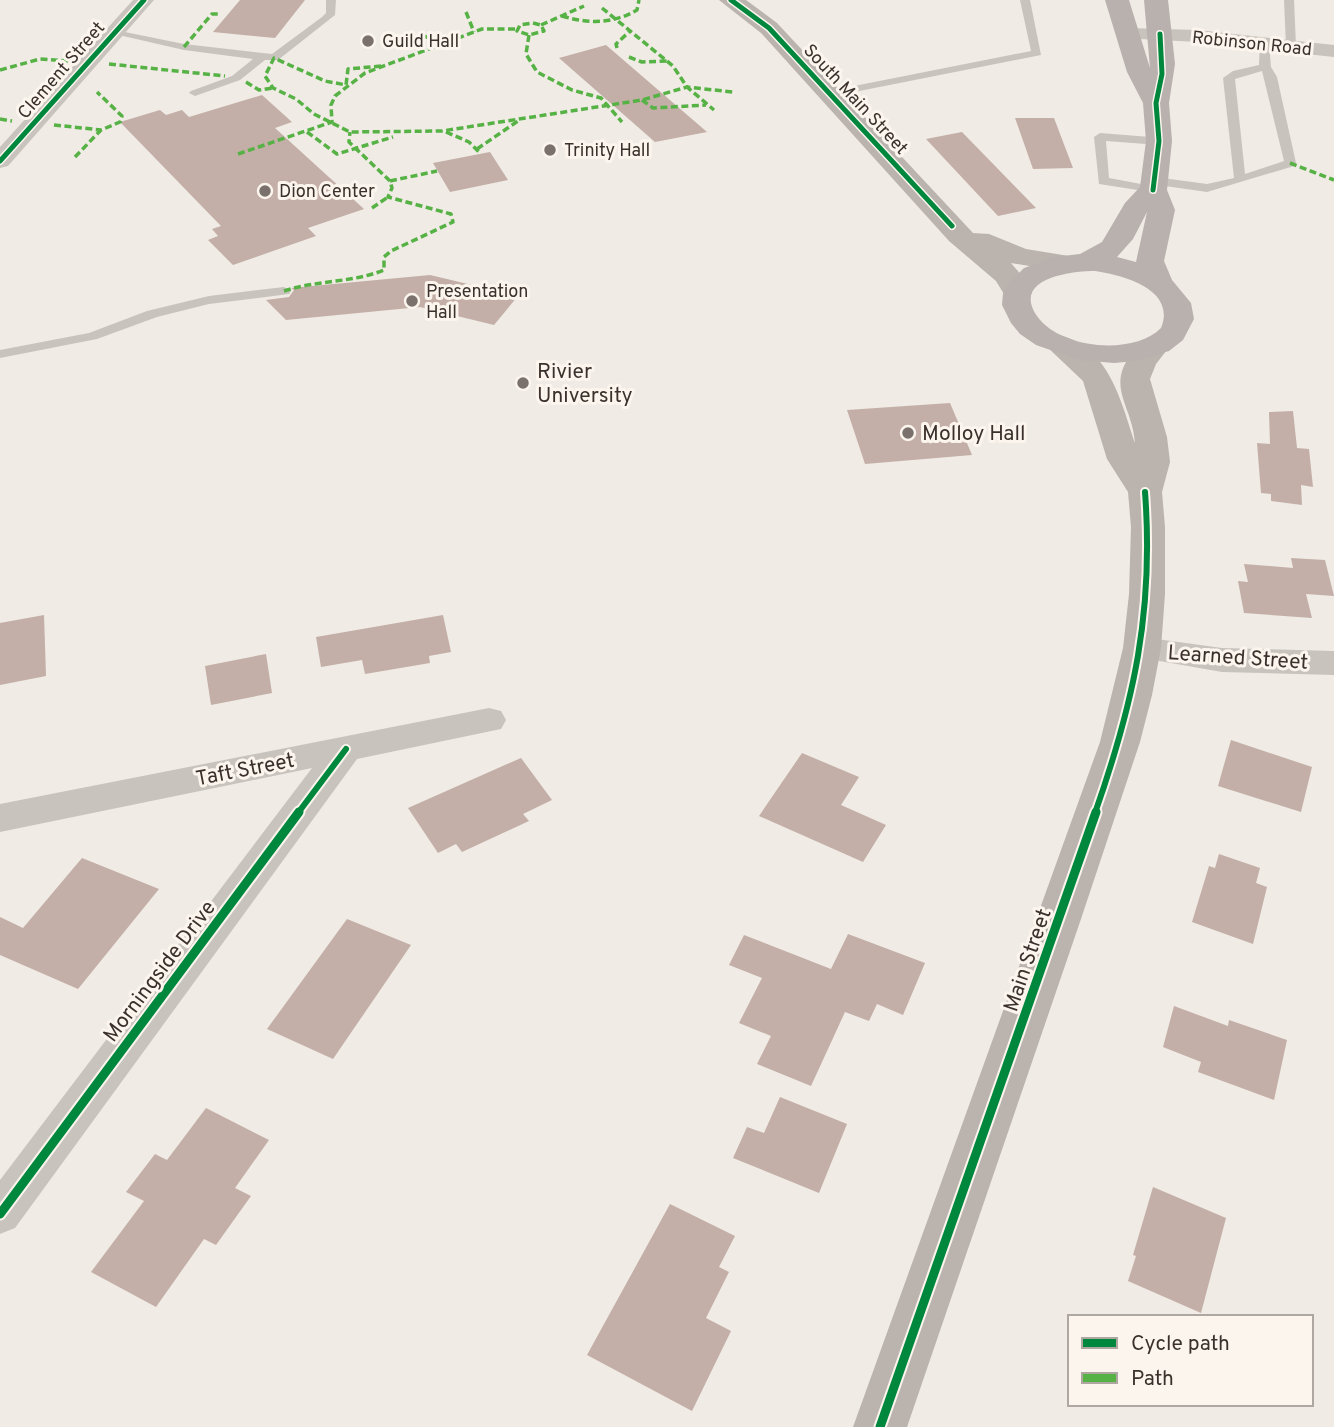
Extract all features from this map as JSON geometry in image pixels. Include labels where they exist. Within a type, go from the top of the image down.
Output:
[{"type":"main road","name":"South Main Street","points":[[731,0],[769,28],[969,247],[1009,277],[1017,293]]},
{"type":"main road","points":[[1117,0],[1139,72],[1156,103]]},
{"type":"main road","points":[[1059,344],[1082,351],[1132,353],[1155,346],[1169,338],[1179,320],[1174,300],[1160,285],[1150,261],[1161,210],[1154,186],[1159,141],[1156,103],[1162,74],[1156,0]]},
{"type":"main road","points":[[1145,492],[1124,459],[1098,379],[1079,358],[1025,322],[1017,309],[1017,293],[1024,281],[1037,272],[1099,257],[1117,245],[1136,205],[1154,186]]},
{"type":"main road","name":"South Main Street","points":[[952,226],[1009,253],[1041,261],[1074,263]]},
{"type":"main road","points":[[1074,263],[1124,268],[1160,285]]},
{"type":"main road","name":"Main Street","points":[[880,1427],[1120,742],[1142,648],[1148,578],[1145,492],[1152,471],[1153,450],[1134,379],[1142,361],[1155,346]]},
{"type":"street","name":"Clement Street","points":[[0,161],[144,0]]},
{"type":"street","name":"Robinson Road","points":[[1128,34],[1160,34],[1334,51]]},
{"type":"street","name":"Learned Street","points":[[1142,648],[1222,660],[1334,663]]},
{"type":"street","name":"Taft Street","points":[[0,818],[489,720]]},
{"type":"street","name":"Morningside Drive","points":[[0,1214],[346,749]]},
{"type":"lane","points":[[115,33],[184,47],[274,58],[326,19],[331,13],[331,0]]},
{"type":"lane","points":[[829,94],[1037,53],[1025,0]]},
{"type":"lane","points":[[1289,0],[1291,46]]},
{"type":"lane","points":[[1159,141],[1100,137],[1103,181],[1207,188],[1290,163],[1271,77],[1265,67],[1264,43]]},
{"type":"lane","points":[[195,93],[236,78],[262,57]]},
{"type":"lane","points":[[1240,180],[1229,78],[1237,73],[1265,67]]},
{"type":"lane","points":[[0,354],[92,336],[152,314],[209,300],[284,291]]},
{"type":"building","points":[[240,0],[305,0],[275,38],[213,32]]},
{"type":"building","points":[[606,45],[707,132],[655,142],[559,58]]},
{"type":"building","name":"Dion Center","points":[[262,95],[292,122],[275,128],[364,209],[308,228],[316,236],[233,265],[208,240],[218,236],[212,229],[221,226],[120,122],[160,110],[166,115],[182,110],[189,117]]},
{"type":"building","points":[[1015,118],[1054,118],[1073,168],[1033,169]]},
{"type":"building","points":[[962,132],[1036,208],[998,216],[926,139]]},
{"type":"building","points":[[490,152],[508,180],[450,192],[433,163]]},
{"type":"building","name":"Presentation Hall","points":[[430,275],[518,296],[494,325],[420,307],[286,320],[266,300],[289,297],[294,290],[291,288]]},
{"type":"building","name":"Molloy Hall","points":[[950,403],[972,455],[865,464],[847,410]]},
{"type":"building","points":[[1293,411],[1297,448],[1309,449],[1313,487],[1301,485],[1302,505],[1271,501],[1271,494],[1261,493],[1257,443],[1270,444],[1269,412]]},
{"type":"building","points":[[1291,558],[1325,560],[1334,596],[1306,594],[1312,618],[1244,613],[1238,581],[1248,582],[1244,564],[1293,568]]},
{"type":"building","points":[[44,615],[46,676],[0,685],[0,623]]},
{"type":"building","points":[[443,615],[451,652],[429,656],[430,663],[365,674],[362,660],[321,667],[316,637]]},
{"type":"building","points":[[266,654],[272,693],[211,705],[205,666]]},
{"type":"building","points":[[1231,740],[1312,767],[1301,812],[1218,786]]},
{"type":"building","points":[[802,753],[859,777],[841,805],[886,825],[863,862],[759,816]]},
{"type":"building","points":[[521,758],[552,800],[523,814],[529,821],[462,852],[456,844],[438,853],[408,808]]},
{"type":"building","points":[[1219,854],[1260,868],[1256,883],[1267,887],[1253,944],[1192,922],[1209,866],[1215,868]]},
{"type":"building","points":[[82,858],[159,889],[78,989],[0,955],[0,917],[23,928]]},
{"type":"building","points":[[347,919],[411,945],[333,1059],[267,1029]]},
{"type":"building","points":[[848,934],[925,963],[903,1015],[877,1004],[869,1021],[845,1012],[811,1086],[757,1064],[771,1036],[739,1023],[762,978],[729,965],[744,935],[831,969]]},
{"type":"building","points":[[1174,1006],[1228,1026],[1229,1020],[1287,1040],[1274,1100],[1198,1072],[1201,1062],[1163,1047]]},
{"type":"building","points":[[780,1097],[847,1124],[819,1193],[733,1158],[747,1127],[764,1133]]},
{"type":"building","points":[[206,1108],[269,1140],[235,1188],[251,1196],[216,1245],[204,1239],[156,1307],[91,1272],[144,1201],[126,1192],[155,1154],[167,1160]]},
{"type":"building","points":[[1153,1187],[1226,1218],[1201,1313],[1128,1281]]},
{"type":"building","points":[[670,1204],[735,1236],[719,1267],[729,1272],[706,1318],[731,1331],[692,1411],[587,1355]]},
{"type":"marked path","points":[[562,16],[590,22],[619,19],[637,10],[639,0]]},
{"type":"marked path","points":[[541,25],[584,6]]},
{"type":"marked path","points":[[602,8],[673,66],[687,87],[714,110]]},
{"type":"marked path","points":[[466,12],[474,32]]},
{"type":"marked path","points":[[184,47],[212,14],[218,14]]},
{"type":"marked path","points":[[533,23],[541,25],[544,31],[529,35],[517,31],[520,25],[533,23]]},
{"type":"marked path","points":[[238,154],[332,122],[331,105],[335,96],[365,73],[482,29],[517,29]]},
{"type":"marked path","points":[[617,48],[616,44],[630,31]]},
{"type":"marked path","points":[[421,35],[445,44]]},
{"type":"marked path","points":[[529,35],[526,54],[537,72],[572,90],[601,98],[622,122]]},
{"type":"marked path","points":[[629,57],[642,62],[667,61]]},
{"type":"marked path","points":[[381,66],[348,69],[346,85],[325,81],[274,58],[265,76],[273,88],[296,99],[314,114],[350,132],[442,131],[642,100],[687,87],[733,92]]},
{"type":"marked path","points":[[0,70],[40,59],[68,61]]},
{"type":"marked path","points":[[109,64],[225,76]]},
{"type":"marked path","points":[[246,82],[259,90],[273,88]]},
{"type":"marked path","points":[[75,157],[101,130],[120,122],[122,116],[97,92]]},
{"type":"marked path","points":[[642,100],[653,108],[706,105]]},
{"type":"marked path","points":[[0,119],[12,121]]},
{"type":"marked path","points":[[477,149],[518,121]]},
{"type":"marked path","points":[[54,125],[101,130]]},
{"type":"marked path","points":[[307,132],[337,154],[393,137]]},
{"type":"marked path","points":[[284,291],[309,284],[372,275],[384,270],[384,257],[391,251],[453,222],[451,214],[388,197],[392,188],[390,181],[349,142],[350,132]]},
{"type":"marked path","points":[[446,132],[469,142],[481,154]]},
{"type":"marked path","points":[[1290,163],[1334,180]]},
{"type":"marked path","points":[[390,181],[437,171]]},
{"type":"marked path","points":[[372,208],[388,197]]},
{"type":"cycle path","points":[[0,161],[144,0]]},
{"type":"cycle path","points":[[731,0],[769,28],[952,226]]},
{"type":"cycle path","points":[[1153,190],[1159,141],[1156,103],[1162,74],[1160,34]]},
{"type":"cycle path","points":[[880,1427],[1120,742],[1144,618],[1148,556],[1145,492]]},
{"type":"cycle path","points":[[0,1214],[346,749]]},
{"type":"place","name":"Guild Hall","points":[[368,41]]},
{"type":"place","name":"Trinity Hall","points":[[550,150]]},
{"type":"place","name":"Dion Center","points":[[265,191]]},
{"type":"place","name":"Presentation Hall","points":[[412,301]]},
{"type":"place","name":"Rivier University","points":[[523,383]]},
{"type":"place","name":"Molloy Hall","points":[[908,433]]}]
